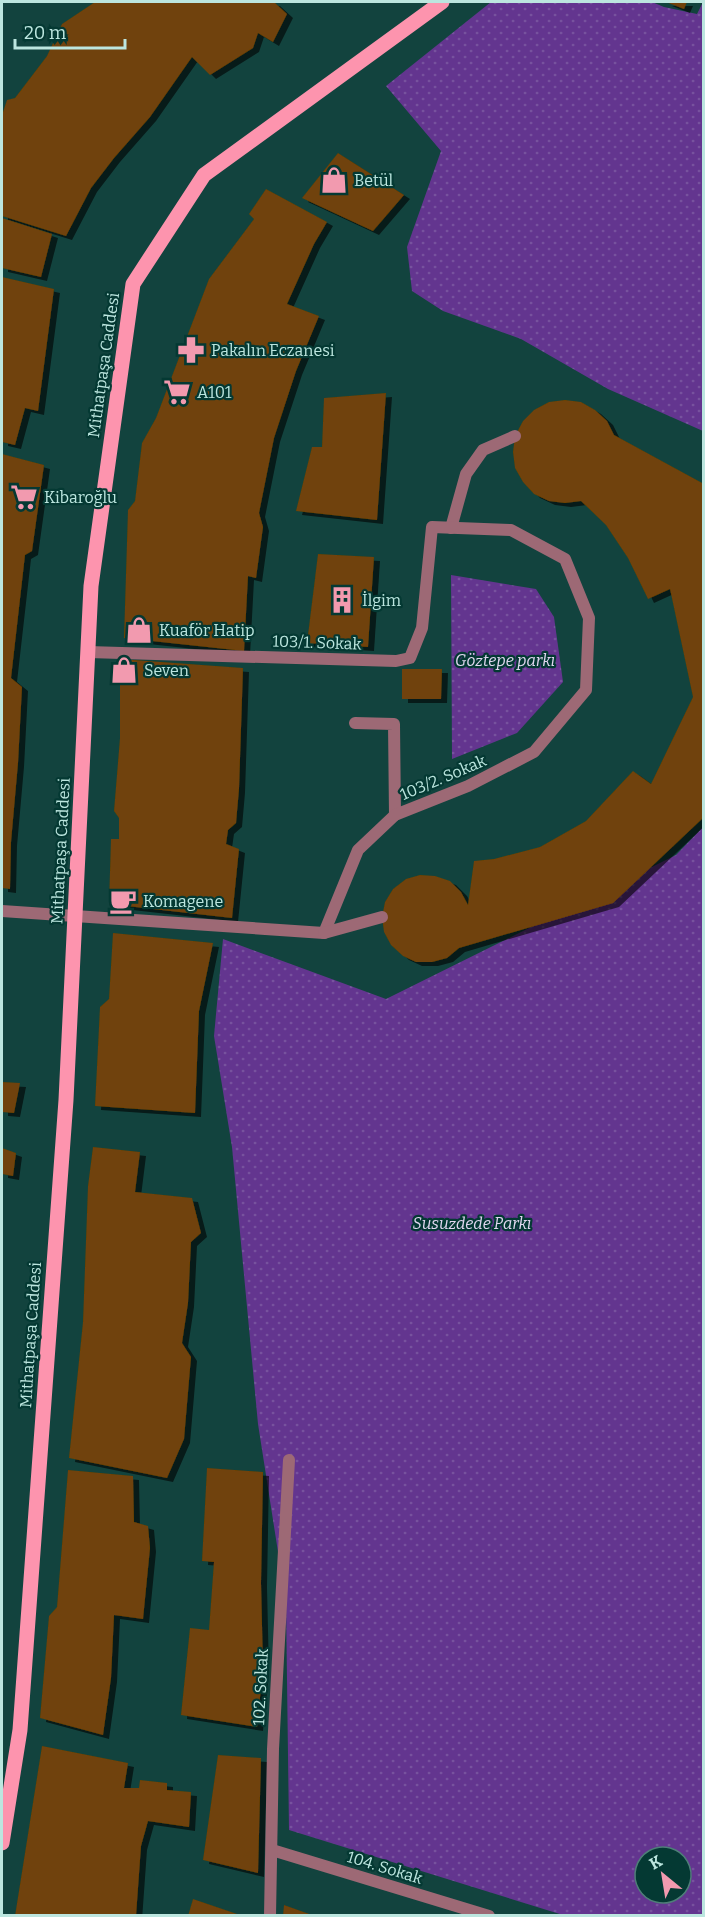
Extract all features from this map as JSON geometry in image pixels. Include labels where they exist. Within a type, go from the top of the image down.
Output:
[{"type":"main road","name":"Mithatpaşa Caddesi","points":[[2,1843],[20,1730],[66,1100],[91,586],[133,284],[204,176],[442,2]]},
{"type":"street","points":[[451,528],[466,474],[483,450],[515,436]]},
{"type":"street","name":"103/1. Sokak","points":[[88,652],[396,661],[410,658],[422,628],[432,526]]},
{"type":"street","name":"103/2. Sokak","points":[[324,933],[358,850],[395,815],[468,786],[534,752],[586,690],[589,618],[565,559],[511,530],[432,526]]},
{"type":"street","points":[[355,723],[394,724],[395,815]]},
{"type":"street","points":[[2,911],[324,933],[382,917]]},
{"type":"street","name":"102. Sokak","points":[[270,1916],[273,1749],[289,1460]]},
{"type":"street","name":"104. Sokak","points":[[272,1850],[489,1916]]},
{"type":"green space","points":[[491,2],[652,2],[697,14],[703,2],[703,431],[608,389],[521,339],[443,311],[412,291],[407,247],[441,151],[386,86]]},
{"type":"green space","name":"Göztepe parkı","points":[[451,575],[536,589],[554,617],[563,682],[517,733],[452,759]]},
{"type":"green space","name":"Susuzdede Parkı","points":[[703,827],[703,1915],[563,1915],[289,1830],[286,1603],[258,1424],[232,1147],[214,1036],[223,939],[386,999],[676,855]]},
{"type":"building","points":[[95,2],[274,2],[287,14],[273,42],[258,33],[253,48],[210,75],[192,57],[150,117],[91,188],[66,236],[2,216],[2,115],[7,100],[15,98],[47,56],[62,24]]},
{"type":"building","points":[[666,2],[687,2],[684,9]]},
{"type":"building","points":[[338,153],[404,195],[373,231],[302,198]]},
{"type":"building","points":[[266,189],[327,222],[314,244],[287,304],[319,316],[296,371],[274,438],[259,513],[263,527],[256,578],[248,576],[244,651],[124,638],[128,510],[135,501],[142,443],[156,418],[209,279],[254,219],[249,214]]},
{"type":"building","points":[[2,218],[52,234],[41,277],[2,268]]},
{"type":"building","points":[[2,277],[54,289],[38,411],[25,408],[15,445],[2,442]]},
{"type":"building","points":[[386,393],[377,520],[296,511],[312,447],[322,447],[324,398]]},
{"type":"building","points":[[565,400],[581,402],[595,410],[607,421],[614,435],[704,484],[704,817],[613,903],[459,948],[447,958],[432,962],[416,962],[403,956],[391,945],[384,932],[382,917],[385,902],[393,889],[406,879],[420,875],[435,876],[450,881],[461,892],[468,905],[474,861],[494,859],[540,847],[586,821],[633,771],[651,784],[693,697],[670,589],[648,599],[628,558],[606,525],[581,501],[565,503],[549,501],[534,494],[523,482],[515,468],[513,452],[515,436],[523,421],[534,410],[549,402]]},
{"type":"building","points":[[2,454],[44,465],[32,551],[25,555],[11,678],[22,687],[10,889],[2,888]]},
{"type":"building","name":"İlgim","points":[[318,554],[374,557],[368,647],[307,643]]},
{"type":"building","points":[[120,659],[243,668],[236,823],[228,830],[226,844],[239,849],[232,918],[109,904],[111,839],[119,839],[119,818],[114,811],[120,738]]},
{"type":"building","points":[[402,669],[442,669],[441,699],[402,699]]},
{"type":"building","points":[[113,933],[213,943],[199,1011],[195,1113],[95,1106],[100,1007],[109,999]]},
{"type":"building","points":[[2,1082],[20,1083],[14,1113],[2,1112]]},
{"type":"building","points":[[93,1147],[140,1152],[135,1192],[192,1198],[201,1233],[191,1242],[188,1303],[182,1343],[191,1357],[184,1439],[167,1478],[69,1458],[83,1322],[88,1186]]},
{"type":"building","points":[[2,1148],[16,1153],[13,1176],[2,1174]]},
{"type":"building","points":[[207,1468],[263,1472],[261,1583],[263,1668],[257,1727],[181,1715],[190,1628],[209,1630],[214,1562],[202,1561]]},
{"type":"building","points":[[68,1470],[133,1476],[134,1522],[148,1526],[150,1548],[143,1619],[114,1615],[111,1678],[103,1735],[40,1718],[49,1616],[57,1607]]},
{"type":"building","points":[[42,1746],[128,1763],[124,1788],[139,1788],[140,1780],[167,1783],[167,1790],[191,1792],[189,1827],[148,1821],[141,1846],[136,1916],[15,1916]]},
{"type":"building","points":[[218,1755],[261,1758],[258,1873],[203,1860]]},
{"type":"building","points":[[193,1899],[240,1915],[240,1916],[188,1916]]},
{"type":"building","points":[[284,1905],[312,1915],[312,1916],[283,1916]]},
{"type":"place","name":"Betül","points":[[334,180]]},
{"type":"place","name":"Pakalın Eczanesi","points":[[191,350]]},
{"type":"place","name":"A101","points":[[177,392]]},
{"type":"place","name":"Kibaroğlu","points":[[24,497]]},
{"type":"place","name":"İlgim","points":[[342,600]]},
{"type":"place","name":"Kuaför Hatip","points":[[139,630]]},
{"type":"place","name":"Seven","points":[[124,670]]},
{"type":"place","name":"Komagene","points":[[123,901]]}]
